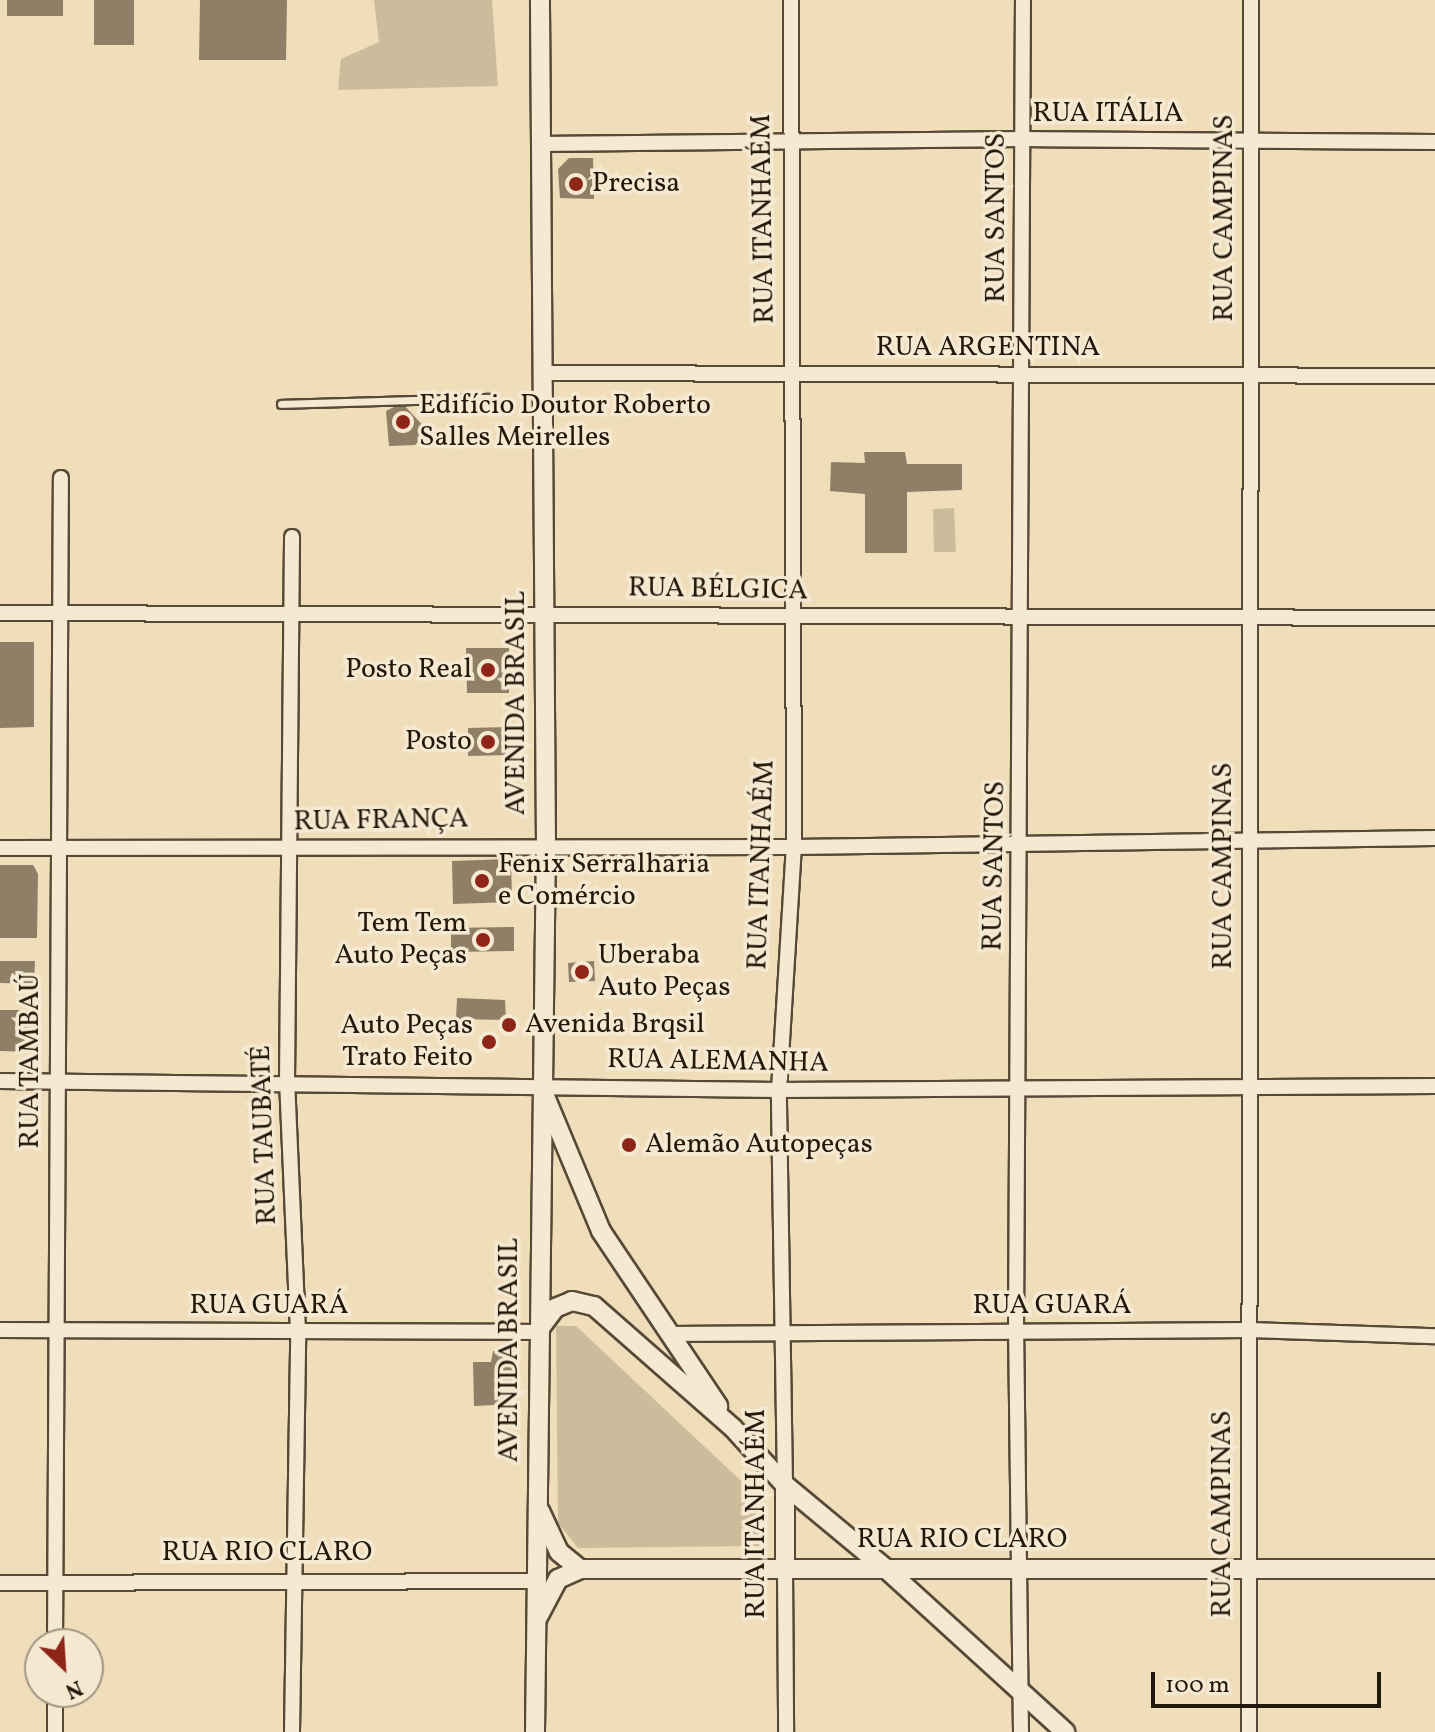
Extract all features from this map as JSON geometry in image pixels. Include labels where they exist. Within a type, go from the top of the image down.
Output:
[{"type":"main road","name":"AVENIDA BRASIL","points":[[535,1732],[533,1639],[546,845],[540,0]]},
{"type":"main road","points":[[541,1085],[601,1231],[733,1428]]},
{"type":"main road","points":[[537,1332],[555,1308],[572,1301],[594,1306],[733,1428],[785,1485],[885,1568],[1065,1732]]},
{"type":"main road","name":"RUA ITANHAÉM","points":[[785,1485],[785,1570]]},
{"type":"main road","name":"AVENIDA BRASIL","points":[[537,1501],[549,1536],[580,1569]]},
{"type":"main road","points":[[533,1639],[548,1591],[558,1579],[580,1569]]},
{"type":"main road","name":"RUA RIO CLARO","points":[[580,1569],[1435,1569]]},
{"type":"street","name":"RUA ITANHAÉM","points":[[785,1485],[779,1090],[794,847],[791,0]]},
{"type":"street","name":"RUA SANTOS","points":[[1021,1732],[1016,1333],[1024,617],[1023,0]]},
{"type":"street","name":"RUA CAMPINAS","points":[[1249,1732],[1251,0]]},
{"type":"street","name":"RUA ITÁLIA","points":[[540,144],[791,145],[1023,139],[1435,142]]},
{"type":"street","name":"RUA ARGENTINA","points":[[541,373],[794,376],[1251,372],[1435,376]]},
{"type":"street","name":"RUA TAMBAÚ","points":[[55,1628],[61,478]]},
{"type":"street","name":"RUA TAUBATÉ","points":[[292,537],[287,1082],[298,1332],[292,1732]]},
{"type":"street","name":"RUA BÉLGICA","points":[[0,613],[290,611],[794,617],[1435,618]]},
{"type":"street","name":"RUA FRANÇA","points":[[0,848],[794,847],[1435,838]]},
{"type":"street","name":"RUA ALEMANHA","points":[[0,1081],[779,1090],[1435,1086]]},
{"type":"street","name":"RUA GUARÁ","points":[[0,1330],[58,1333],[537,1332]]},
{"type":"street","name":"RUA GUARÁ","points":[[669,1334],[1250,1330],[1435,1336]]},
{"type":"street","name":"RUA ITANHAÉM","points":[[785,1570],[786,1732]]},
{"type":"street","name":"RUA RIO CLARO","points":[[0,1583],[534,1581]]},
{"type":"street","points":[[55,1708],[55,1732]]},
{"type":"lane","points":[[281,404],[488,398]]},
{"type":"shaded area","points":[[374,0],[492,0],[498,86],[338,90],[341,59],[379,42]]},
{"type":"shaded area","points":[[954,508],[956,552],[934,552],[933,509]]},
{"type":"shaded area","points":[[556,1326],[576,1326],[754,1493],[761,1546],[578,1548],[558,1523]]},
{"type":"building","points":[[7,0],[63,0],[63,16],[7,16]]},
{"type":"building","points":[[94,0],[134,0],[134,45],[94,45]]},
{"type":"building","points":[[200,0],[287,0],[286,60],[199,60]]},
{"type":"building","name":"Precisa","points":[[569,158],[593,158],[594,199],[560,198],[558,169]]},
{"type":"building","name":"Edifício Doutor Roberto Salles Meirelles","points":[[402,403],[429,432],[415,445],[389,446],[386,411]]},
{"type":"building","points":[[864,452],[905,452],[907,464],[962,464],[962,490],[907,492],[907,553],[865,553],[865,494],[830,491],[831,462],[865,463]]},
{"type":"building","points":[[0,642],[34,642],[34,727],[0,728]]},
{"type":"building","name":"Posto Real","points":[[466,648],[509,648],[509,693],[467,693]]},
{"type":"building","name":"Posto","points":[[508,727],[508,755],[468,756],[468,728]]},
{"type":"building","name":"Fenix Serralharia e Comércio","points":[[511,859],[512,902],[453,904],[452,861]]},
{"type":"building","points":[[0,865],[33,865],[38,874],[37,938],[0,938]]},
{"type":"building","name":"Tem Tem Auto Peças","points":[[514,927],[514,951],[451,952],[451,928]]},
{"type":"building","points":[[0,961],[35,961],[34,984],[0,983]]},
{"type":"building","name":"Uberaba Auto Peças","points":[[594,961],[595,981],[569,982],[568,963]]},
{"type":"building","points":[[457,998],[505,1000],[506,1020],[456,1019]]},
{"type":"building","points":[[0,1010],[36,1010],[35,1052],[0,1051]]},
{"type":"building","points":[[515,1350],[514,1404],[474,1406],[473,1362],[491,1362],[493,1351]]},
{"type":"place","name":"Precisa","points":[[576,184]]},
{"type":"place","name":"Edifício Doutor Roberto Salles Meirelles","points":[[403,422]]},
{"type":"place","name":"Posto Real","points":[[488,670]]},
{"type":"place","name":"Posto","points":[[488,742]]},
{"type":"place","name":"Fenix Serralharia e Comércio","points":[[482,881]]},
{"type":"place","name":"Tem Tem Auto Peças","points":[[483,940]]},
{"type":"place","name":"Uberaba Auto Peças","points":[[582,972]]},
{"type":"place","name":"Avenida Brqsil","points":[[509,1025]]},
{"type":"place","name":"Auto Peças Trato Feito","points":[[489,1042]]},
{"type":"place","name":"Alemão Autopeças","points":[[629,1145]]}]
